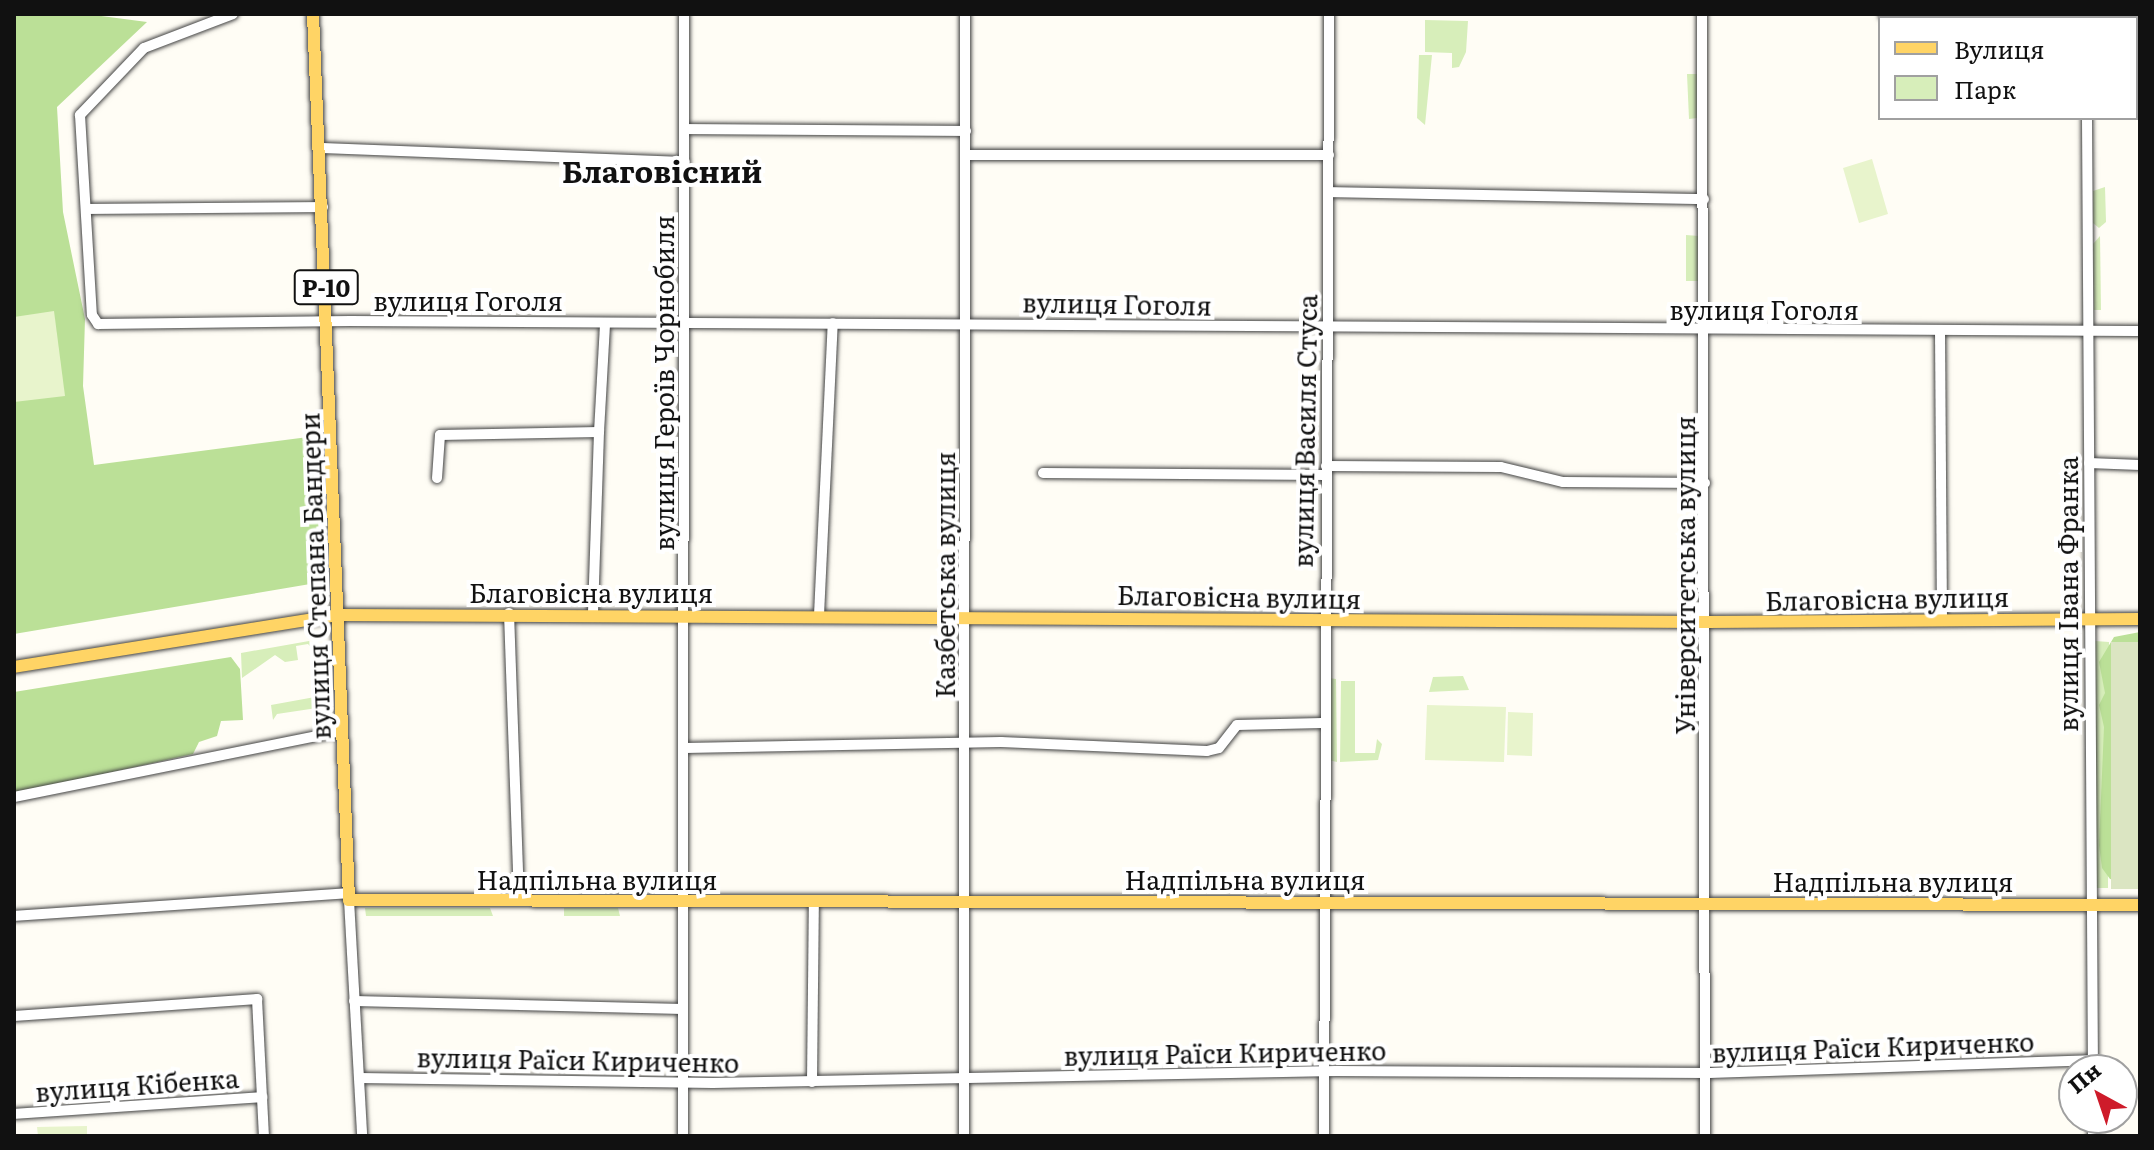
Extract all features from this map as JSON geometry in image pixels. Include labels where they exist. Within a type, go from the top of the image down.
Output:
[{"type":"main road","name":"вулиця Степана Бандери","points":[[313,14],[321,148],[349,897]]},
{"type":"main road","points":[[1885,14],[2086,16]]},
{"type":"main road","name":"Благовісна вулиця","points":[[14,667],[338,615],[966,615],[1707,622],[2140,619]]},
{"type":"main road","name":"Надпільна вулиця","points":[[349,897],[683,902],[2140,905]]},
{"type":"street","points":[[233,14],[144,48],[86,106],[79,122],[88,209],[323,207]]},
{"type":"street","name":"вулиця Героїв Чорнобиля","points":[[683,1136],[684,14]]},
{"type":"street","name":"Казбетська вулиця","points":[[964,1136],[965,14]]},
{"type":"street","name":"вулиця Василя Стуса","points":[[1324,1136],[1322,723],[1329,14]]},
{"type":"street","name":"Університетська вулиця","points":[[1702,14],[1707,622],[1705,1136]]},
{"type":"street","name":"вулиця Івана Франка","points":[[2087,120],[2093,1054]]},
{"type":"street","points":[[685,129],[966,131]]},
{"type":"street","points":[[321,148],[685,162]]},
{"type":"street","points":[[965,155],[1329,155]]},
{"type":"street","points":[[1329,192],[1704,199]]},
{"type":"street","name":"вулиця Гоголя","points":[[88,209],[93,322],[132,327],[327,321],[2140,331]]},
{"type":"street","points":[[593,614],[605,323]]},
{"type":"street","points":[[819,615],[833,323]]},
{"type":"street","points":[[1940,331],[1942,620]]},
{"type":"street","points":[[437,478],[440,435],[599,432]]},
{"type":"street","points":[[2089,463],[2140,465]]},
{"type":"street","points":[[1043,473],[1511,467],[1563,482],[1705,483]]},
{"type":"street","points":[[509,613],[519,901]]},
{"type":"street","points":[[685,748],[966,744],[1213,751],[1237,725],[1322,723]]},
{"type":"street","points":[[14,797],[342,731]]},
{"type":"street","name":"Надпільна вулиця","points":[[14,916],[349,897]]},
{"type":"street","name":"вулиця Степана Бандери","points":[[349,897],[362,1136]]},
{"type":"street","points":[[812,1082],[814,902]]},
{"type":"street","points":[[14,1016],[257,999],[264,1136]]},
{"type":"street","points":[[354,1001],[683,1009]]},
{"type":"street","name":"вулиця Раїси Кириченко","points":[[359,1078],[812,1082],[1324,1073],[1707,1073],[2058,1066]]},
{"type":"street","name":"вулиця Кібенка","points":[[14,1114],[262,1097]]},
{"type":"green space","points":[[14,14],[86,14],[147,22],[57,107],[63,212],[85,319],[83,386],[94,465],[316,436],[322,582],[14,634]]},
{"type":"green space","points":[[1425,20],[1468,21],[1466,52],[1459,67],[1452,68],[1452,53],[1425,52]]},
{"type":"green space","points":[[1419,55],[1432,55],[1425,125],[1417,118]]},
{"type":"green space","points":[[1687,74],[1697,74],[1697,118],[1689,119]]},
{"type":"green space","points":[[1872,159],[1888,214],[1859,223],[1843,168]]},
{"type":"green space","points":[[2105,187],[2106,222],[2099,228],[2093,223],[2093,191]]},
{"type":"green space","points":[[1686,235],[1699,236],[1699,281],[1686,281]]},
{"type":"green space","points":[[2100,236],[2101,310],[2094,310],[2093,244]]},
{"type":"green space","points":[[54,311],[65,396],[14,402],[14,317]]},
{"type":"green space","points":[[2140,632],[2140,884],[2110,879],[2102,868],[2099,845],[2104,727],[2099,705],[2105,693],[2099,662],[2114,637]]},
{"type":"green space","points":[[309,641],[322,660],[308,644],[296,646],[298,660],[285,662],[275,655],[242,678],[241,653]]},
{"type":"green space","points":[[2095,641],[2109,642],[2108,888],[2096,888]]},
{"type":"green space","points":[[2111,642],[2140,642],[2140,889],[2111,889]]},
{"type":"green space","points":[[231,657],[240,669],[243,720],[221,721],[217,736],[199,742],[193,754],[14,794],[14,692]]},
{"type":"green space","points":[[321,667],[328,673],[327,728],[316,674]]},
{"type":"green space","points":[[1463,676],[1469,690],[1429,692],[1433,677]]},
{"type":"green space","points":[[1329,678],[1336,679],[1337,762],[1328,760]]},
{"type":"green space","points":[[1341,681],[1355,681],[1355,753],[1375,753],[1377,739],[1382,744],[1378,760],[1340,762]]},
{"type":"green space","points":[[315,697],[317,708],[277,714],[273,720],[271,705]]},
{"type":"green space","points":[[1427,705],[1506,707],[1504,762],[1425,760]]},
{"type":"green space","points":[[1508,712],[1533,713],[1532,756],[1507,755]]},
{"type":"green space","points":[[365,908],[490,908],[493,916],[366,916]]},
{"type":"green space","points":[[564,908],[618,908],[620,916],[564,916]]},
{"type":"green space","points":[[87,1126],[87,1136],[38,1136],[37,1127]]},
{"type":"district","name":"Благовісний","points":[[662,170]]}]
